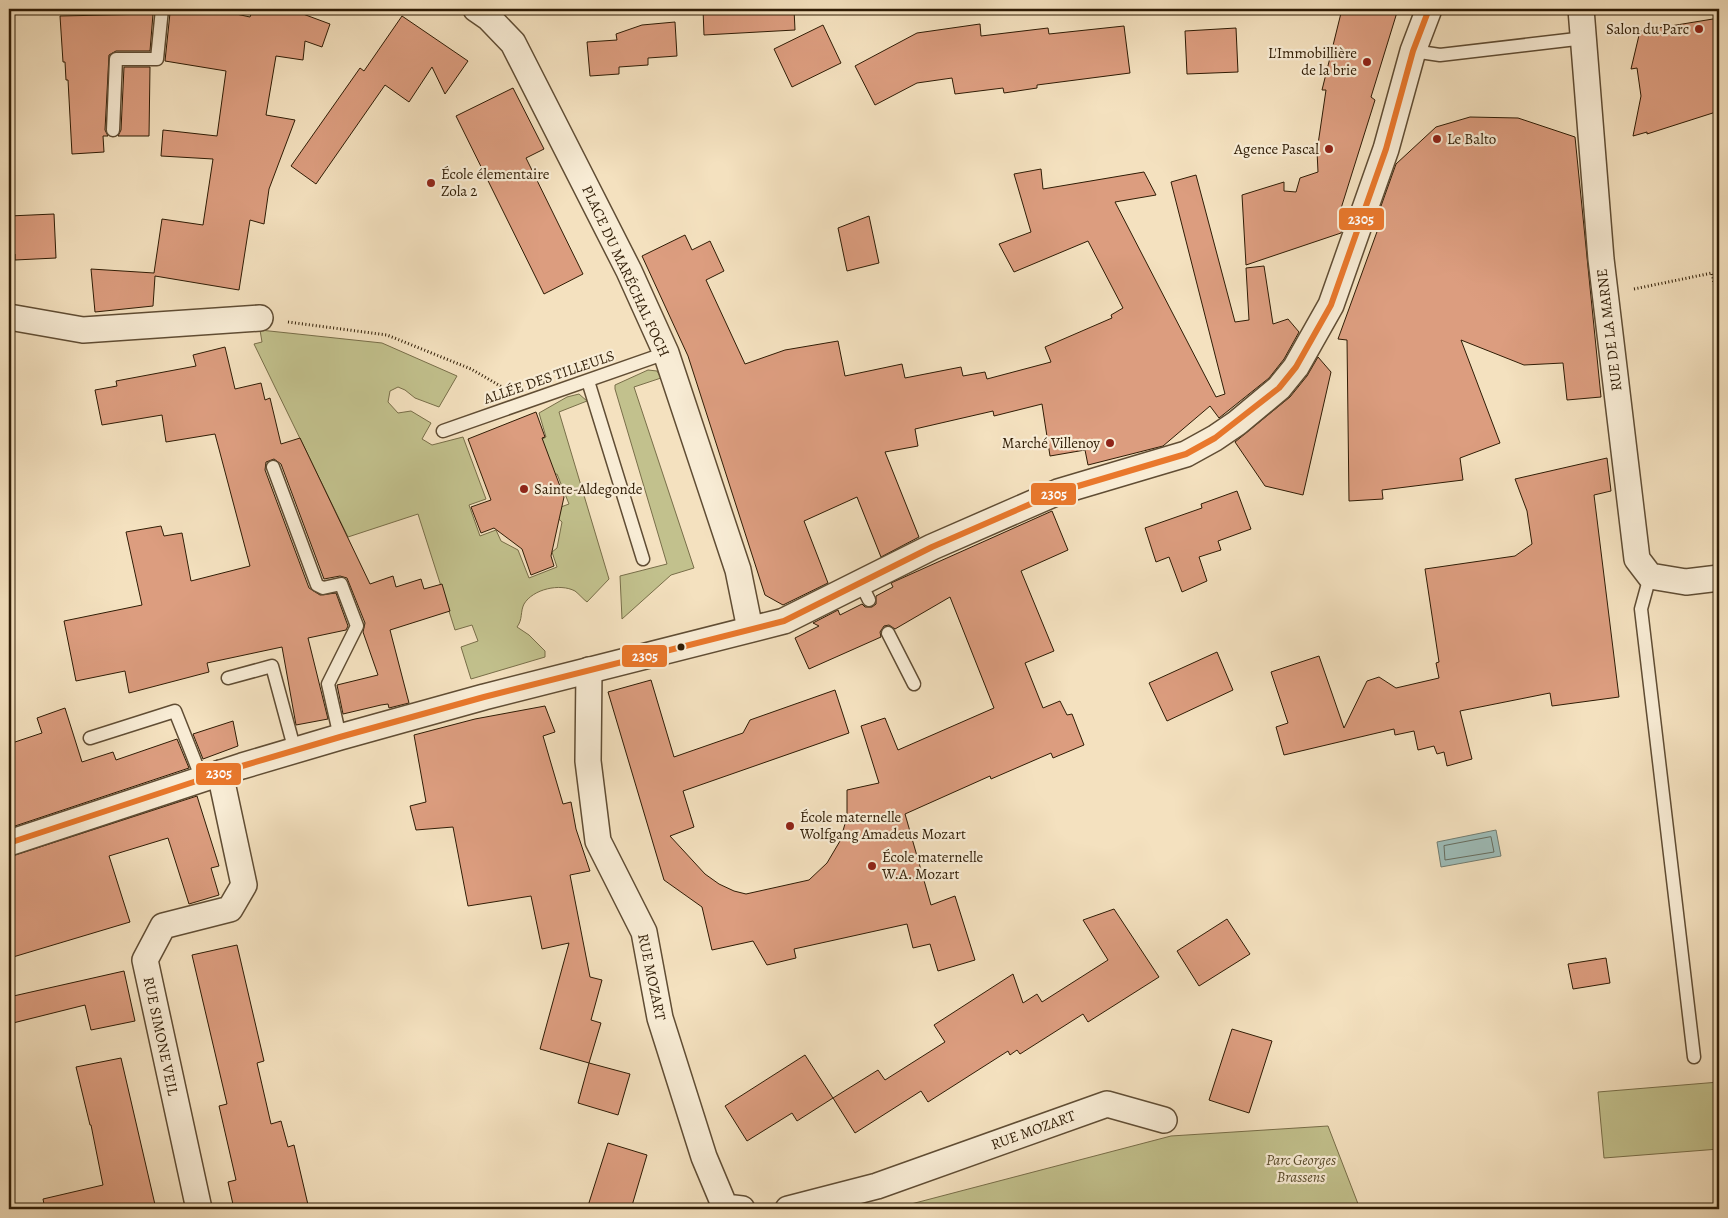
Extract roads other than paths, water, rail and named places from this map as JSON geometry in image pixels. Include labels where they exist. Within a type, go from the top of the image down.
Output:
[{"type":"street","points":[[9,843],[211,776],[340,737],[589,670],[784,621],[864,591],[932,546],[1058,492],[1186,454],[1237,423],[1279,388],[1296,367],[1331,305],[1386,149],[1414,51],[1429,9]]},
{"type":"street","name":"RUE DE LA MARNE","points":[[1581,9],[1585,38],[1605,295],[1636,559],[1650,576]]},
{"type":"street","name":"PLACE DU MARÉCHAL FOCH","points":[[487,12],[513,43],[536,86],[629,271],[666,353],[738,570],[750,630]]},
{"type":"street","points":[[9,317],[83,330],[260,318]]},
{"type":"street","points":[[1650,576],[1686,582],[1719,578]]},
{"type":"street","name":"RUE MOZART","points":[[589,670],[588,761],[598,841],[644,932],[660,1018],[704,1157],[731,1208]]},
{"type":"street","name":"RUE SIMONE VEIL","points":[[199,1209],[167,1069],[145,960],[163,926],[230,909],[244,885],[211,776]]},
{"type":"street","name":"RUE MOZART","points":[[788,1209],[878,1186],[1107,1104],[1164,1120]]},
{"type":"lane","points":[[113,130],[116,59],[156,59],[162,9]]},
{"type":"lane","points":[[1414,51],[1440,56],[1585,38]]},
{"type":"lane","name":"ALLÉE DES TILLEULS","points":[[443,431],[666,353]]},
{"type":"lane","points":[[588,381],[642,559]]},
{"type":"lane","points":[[273,467],[317,585],[323,588],[341,584],[357,626],[328,684],[340,737]]},
{"type":"lane","points":[[1650,576],[1641,609],[1694,1057]]},
{"type":"lane","points":[[888,633],[914,684]]},
{"type":"lane","points":[[228,678],[272,666],[295,751]]},
{"type":"lane","points":[[90,738],[175,712],[211,776]]},
{"type":"water","points":[[1496,830],[1501,856],[1441,867],[1437,842]]},
{"type":"place","name":"Salon du Parc","points":[[1699,29]]},
{"type":"place","name":"L'Immobillière de la brie","points":[[1367,62]]},
{"type":"place","name":"Le Balto","points":[[1437,139]]},
{"type":"place","name":"Agence Pascal","points":[[1329,149]]},
{"type":"place","name":"École élementaire Zola 2","points":[[431,183]]},
{"type":"place","name":"Marché Villenoy","points":[[1110,443]]},
{"type":"place","name":"Sainte-Aldegonde","points":[[524,489]]},
{"type":"place","name":"École maternelle Wolfgang Amadeus Mozart","points":[[790,826]]},
{"type":"place","name":"École maternelle W.A. Mozart","points":[[872,866]]},
{"type":"park label","name":"Parc Georges Brassens","points":[[1301,1168]]}]
